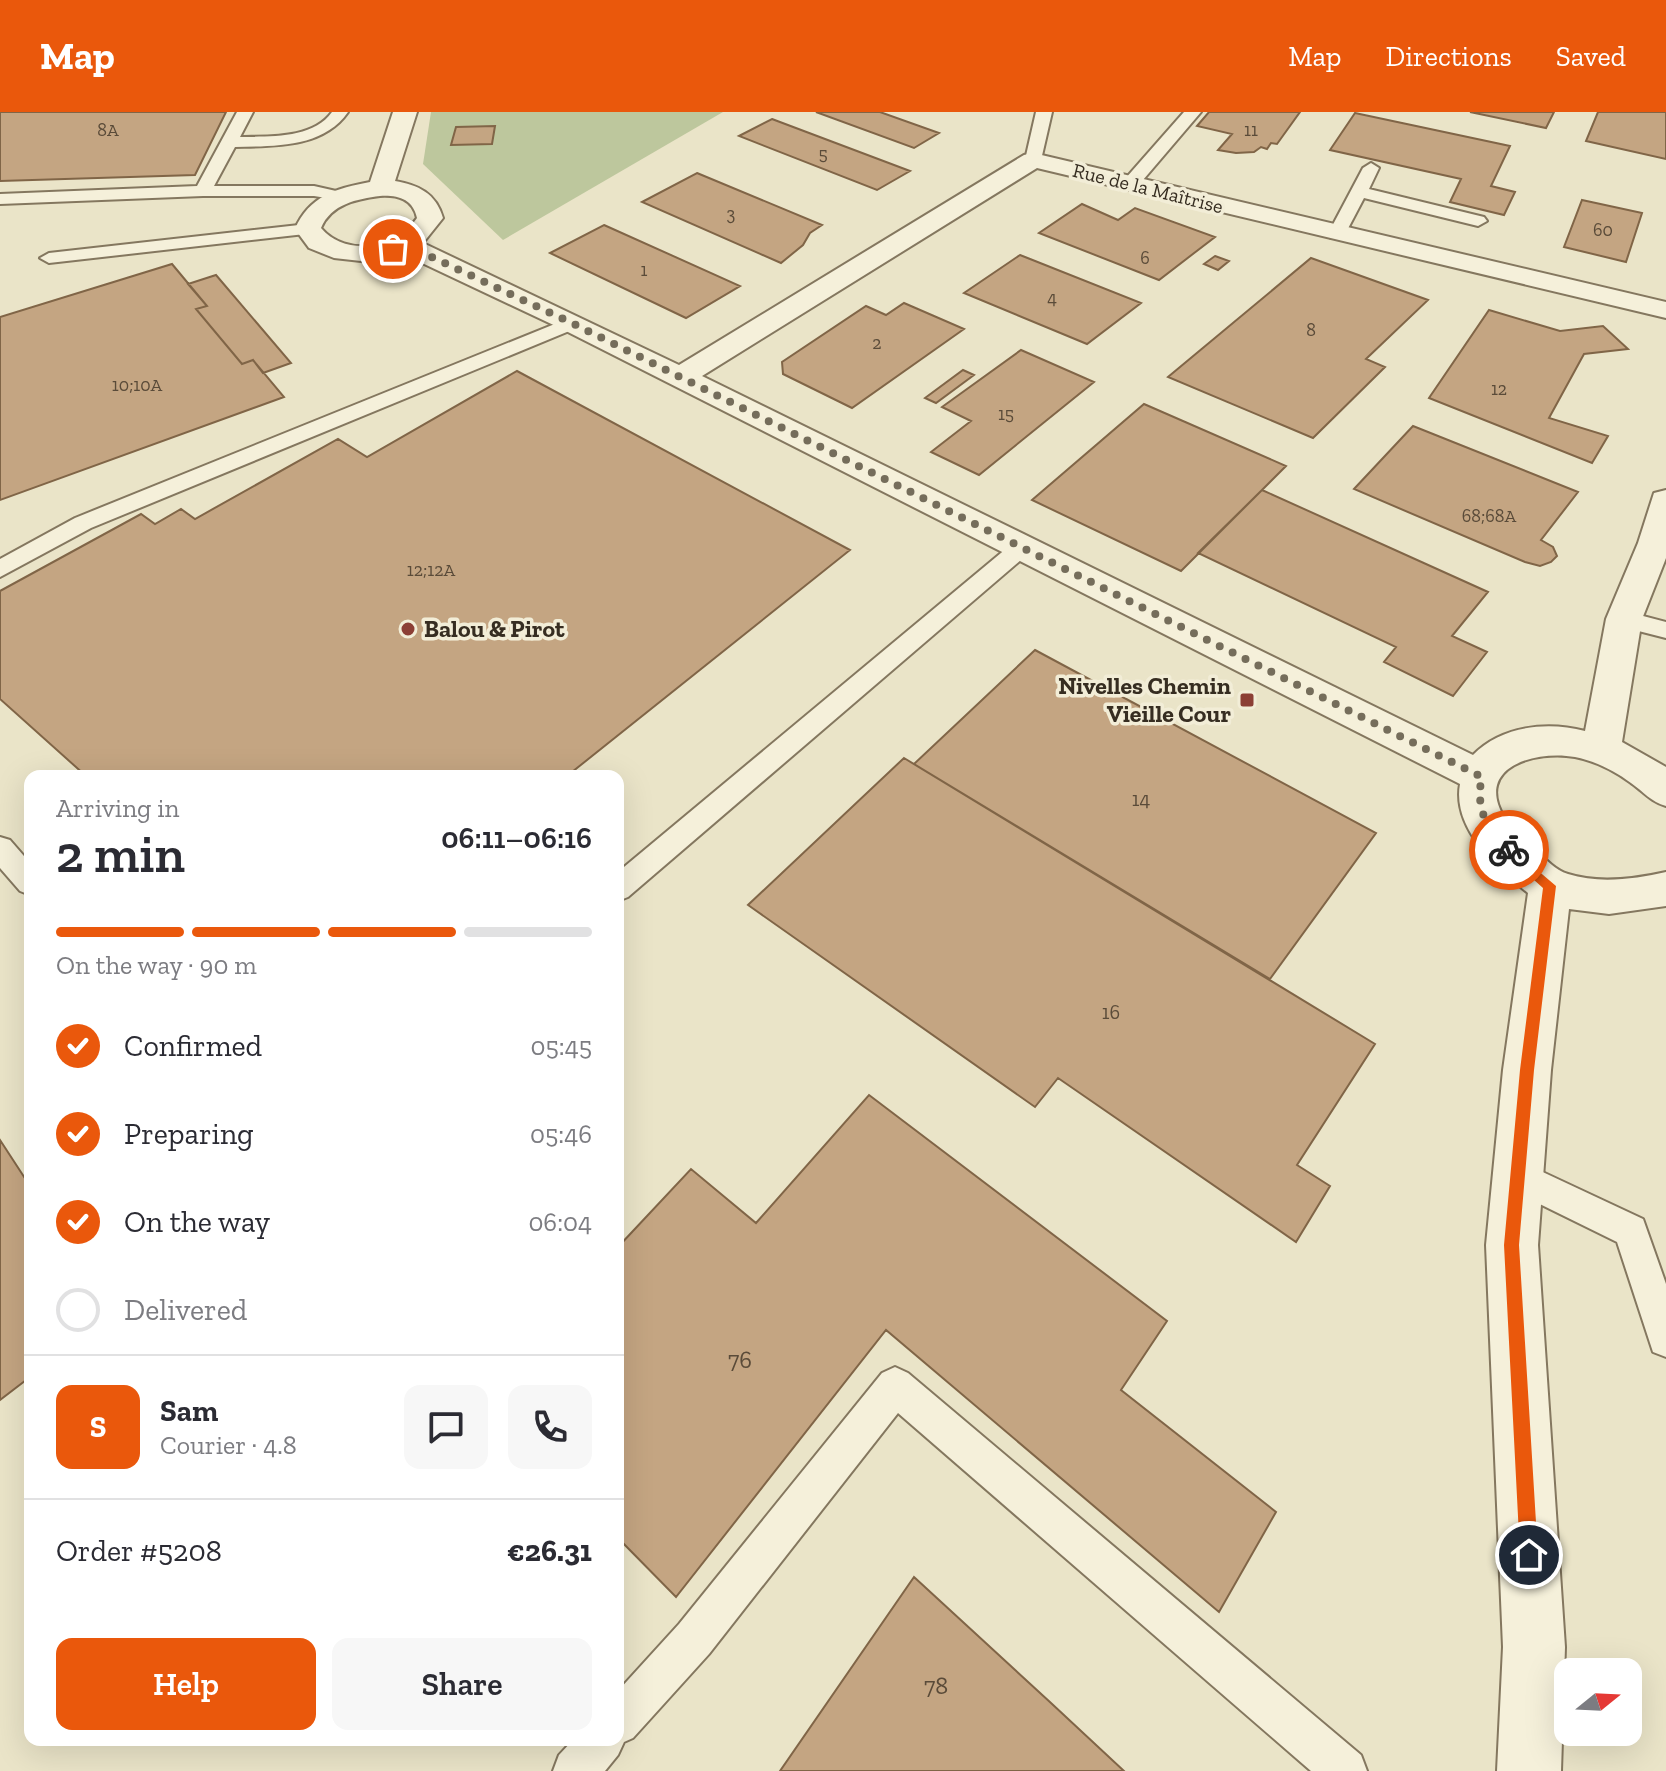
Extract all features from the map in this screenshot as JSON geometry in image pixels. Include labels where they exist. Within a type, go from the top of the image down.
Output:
[{"type":"street","points":[[380,188],[405,112]]},
{"type":"street","points":[[681,376],[1033,160]]},
{"type":"street","name":"Rue de la Maîtrise","points":[[1033,160],[1666,310]]},
{"type":"street","points":[[380,188],[399,188],[423,200],[430,218],[426,229],[404,244],[373,253],[338,252],[320,245],[308,229],[311,218],[339,197],[380,188]]},
{"type":"street","points":[[404,244],[681,376],[1482,777]]},
{"type":"street","points":[[1601,749],[1624,619],[1655,543],[1666,500]]},
{"type":"street","points":[[1666,791],[1627,760],[1601,749],[1547,739],[1516,744],[1496,756],[1482,777],[1478,794],[1482,815],[1499,842],[1550,886],[1584,895],[1612,897],[1643,895],[1666,889]]},
{"type":"street","points":[[1537,1769],[1534,1647],[1512,1245],[1527,1070],[1550,886]]},
{"type":"lane","points":[[203,191],[245,112]]},
{"type":"lane","points":[[230,142],[310,135],[337,119],[340,112]]},
{"type":"lane","points":[[1033,160],[1044,112]]},
{"type":"lane","points":[[1131,183],[1193,112]]},
{"type":"lane","points":[[1337,234],[1371,168]]},
{"type":"lane","points":[[0,199],[203,191],[314,191],[339,197]]},
{"type":"lane","points":[[1359,192],[1478,221]]},
{"type":"lane","points":[[49,258],[308,229]]},
{"type":"lane","points":[[0,569],[83,523],[572,323]]},
{"type":"lane","points":[[624,884],[1021,548]]},
{"type":"lane","points":[[1624,619],[1666,630]]},
{"type":"lane","points":[[0,848],[24,876]]},
{"type":"lane","points":[[1519,1177],[1631,1231],[1666,1339]]},
{"type":"lane","points":[[624,1716],[694,1639],[895,1386],[1345,1771]]},
{"type":"lane","points":[[575,1771],[598,1746]]},
{"type":"green space","points":[[431,112],[723,112],[503,240],[423,164]]},
{"type":"building","points":[[0,112],[226,112],[195,175],[0,181]]},
{"type":"building","points":[[816,112],[880,112],[939,133],[914,148]]},
{"type":"building","points":[[1209,112],[1300,112],[1277,144],[1271,143],[1267,149],[1261,147],[1254,152],[1236,153],[1218,150],[1232,134],[1197,126]]},
{"type":"building","points":[[1470,112],[1554,112],[1546,128]]},
{"type":"building","points":[[1598,112],[1666,112],[1666,159],[1586,141]]},
{"type":"building","points":[[1355,113],[1510,146],[1491,186],[1515,192],[1504,215],[1450,202],[1461,179],[1330,150]]},
{"type":"building","points":[[772,119],[910,171],[877,190],[739,136]]},
{"type":"building","points":[[495,126],[492,144],[451,145],[456,127]]},
{"type":"building","points":[[697,173],[822,225],[781,263],[642,202]]},
{"type":"building","points":[[1582,200],[1642,213],[1626,262],[1564,247]]},
{"type":"building","points":[[1082,204],[1118,220],[1135,208],[1215,237],[1159,280],[1039,233]]},
{"type":"building","points":[[604,225],[740,286],[686,318],[550,253]]},
{"type":"building","points":[[1020,255],[1141,303],[1087,344],[964,293]]},
{"type":"building","points":[[1215,256],[1229,261],[1218,270],[1204,264]]},
{"type":"building","points":[[1311,258],[1428,300],[1366,359],[1385,367],[1313,438],[1168,377]]},
{"type":"building","points":[[172,264],[207,306],[196,309],[242,364],[253,360],[284,397],[0,500],[0,317]]},
{"type":"building","points":[[216,275],[291,363],[263,373],[253,360],[242,364],[196,309],[207,306],[188,284]]},
{"type":"building","points":[[904,303],[964,329],[852,408],[783,374],[782,362],[866,306],[886,315]]},
{"type":"building","points":[[1489,310],[1560,331],[1603,326],[1628,349],[1584,354],[1549,418],[1608,436],[1592,463],[1429,398]]},
{"type":"building","points":[[1021,350],[1094,382],[979,475],[931,452],[971,421],[942,407]]},
{"type":"building","points":[[963,370],[974,375],[936,403],[925,398]]},
{"type":"building","points":[[517,371],[850,550],[575,770],[79,770],[0,699],[0,591],[141,514],[155,524],[181,509],[195,519],[338,439],[367,457]]},
{"type":"building","points":[[1144,404],[1286,466],[1181,571],[1032,500]]},
{"type":"building","points":[[1413,426],[1578,492],[1541,540],[1553,547],[1557,556],[1540,566],[1525,562],[1354,489]]},
{"type":"building","points":[[1262,490],[1488,592],[1452,636],[1487,652],[1453,696],[1384,662],[1396,647],[1198,553]]},
{"type":"building","points":[[1035,650],[1376,833],[1270,979],[914,764]]},
{"type":"building","points":[[904,758],[1375,1044],[1297,1165],[1330,1186],[1296,1242],[1058,1078],[1035,1107],[748,905]]},
{"type":"building","points":[[869,1095],[1167,1321],[1121,1390],[1276,1512],[1219,1612],[886,1330],[676,1597],[624,1544],[624,1241],[691,1169],[756,1223]]},
{"type":"building","points":[[0,1140],[24,1177],[24,1382],[0,1400]]},
{"type":"building","points":[[914,1577],[1051,1703],[1124,1771],[780,1771]]},
{"type":"way so far","points":[[393,249],[404,244],[572,323],[1482,777],[1478,794],[1482,815],[1499,842],[1509,850]]},
{"type":"place","name":"Balou & Pirot","points":[[408,629]]},
{"type":"place","name":"Nivelles Chemin Vieille Cour","points":[[1247,700]]},
{"type":"route","points":[[1509,850],[1550,886],[1527,1070],[1512,1245],[1529,1555]]}]
